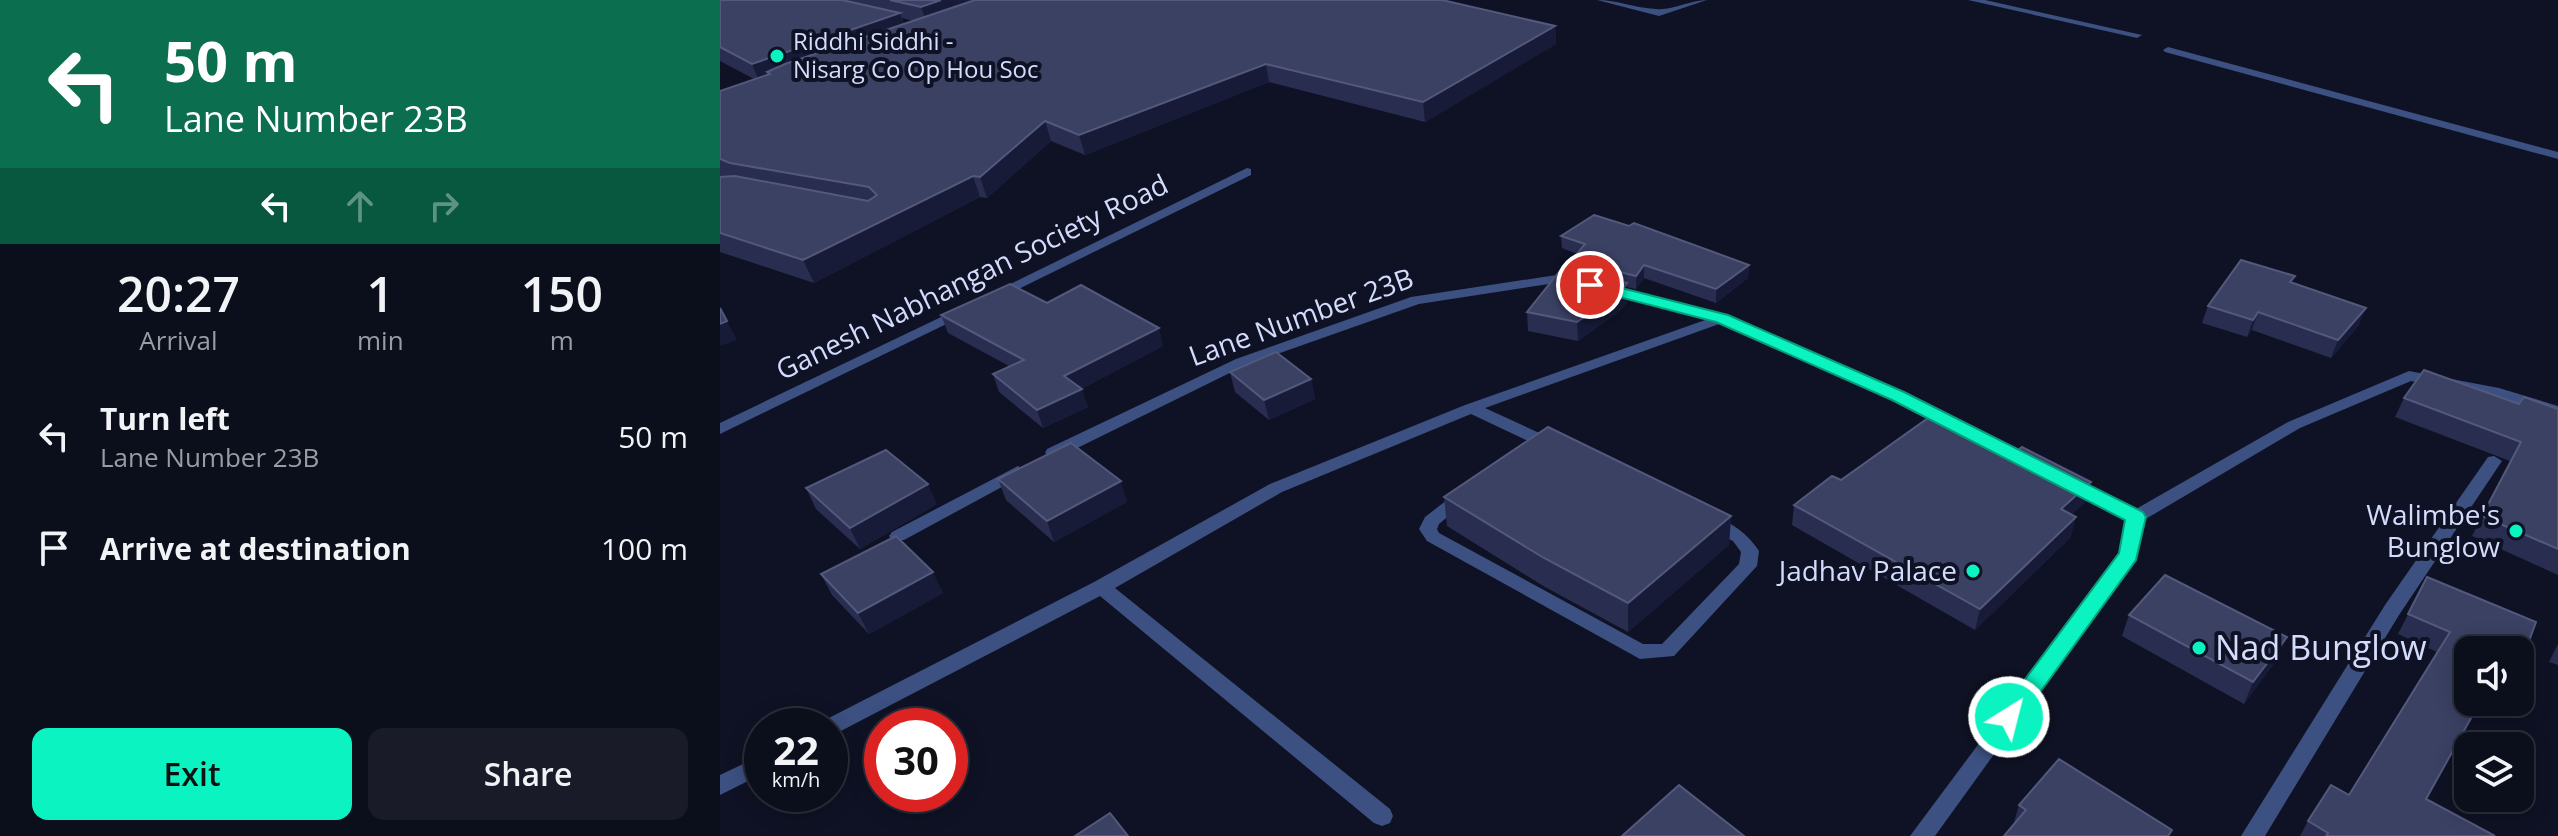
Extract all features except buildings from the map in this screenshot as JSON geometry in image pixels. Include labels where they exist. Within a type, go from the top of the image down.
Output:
[{"type":"street","points":[[1601,0],[1659,13],[1703,0]]},
{"type":"street","points":[[1972,0],[2137,35]]},
{"type":"street","points":[[2168,50],[2558,156]]},
{"type":"street","name":"Ganesh Nabhangan Society Road","points":[[720,429],[1247,172]]},
{"type":"street","name":"Lane Number 23B","points":[[898,536],[1047,456],[1241,362],[1416,300],[1563,278],[1722,318],[1898,396],[1968,432]]},
{"type":"street","points":[[848,718],[1101,587],[1276,488],[1471,408],[1722,318]]},
{"type":"street","points":[[1922,836],[2129,555],[2136,517],[2294,425],[2409,376],[2499,393],[2558,411]]},
{"type":"street","points":[[1471,408],[1533,444],[1568,453]]},
{"type":"street","points":[[2253,836],[2392,610],[2494,461]]},
{"type":"street","points":[[2052,474],[2136,517]]},
{"type":"street","points":[[1479,485],[1431,521],[1428,529],[1433,537],[1640,652],[1655,654],[1667,651],[1748,566],[1750,551],[1739,537],[1696,516]]},
{"type":"street","points":[[1101,587],[1382,816]]},
{"type":"street","points":[[720,786],[744,773]]},
{"type":"place","name":"Riddhi Siddhi - Nisarg Co Op Hou Soc","points":[[777,56]]},
{"type":"place","name":"Walimbe's Bunglow","points":[[2516,531]]},
{"type":"place","name":"Jadhav Palace","points":[[1973,571]]},
{"type":"place","name":"Nad Bunglow","points":[[2199,648]]},
{"type":"route","points":[[1590,285],[1722,318],[1898,396],[2136,517],[2129,555],[2009,717]]}]
